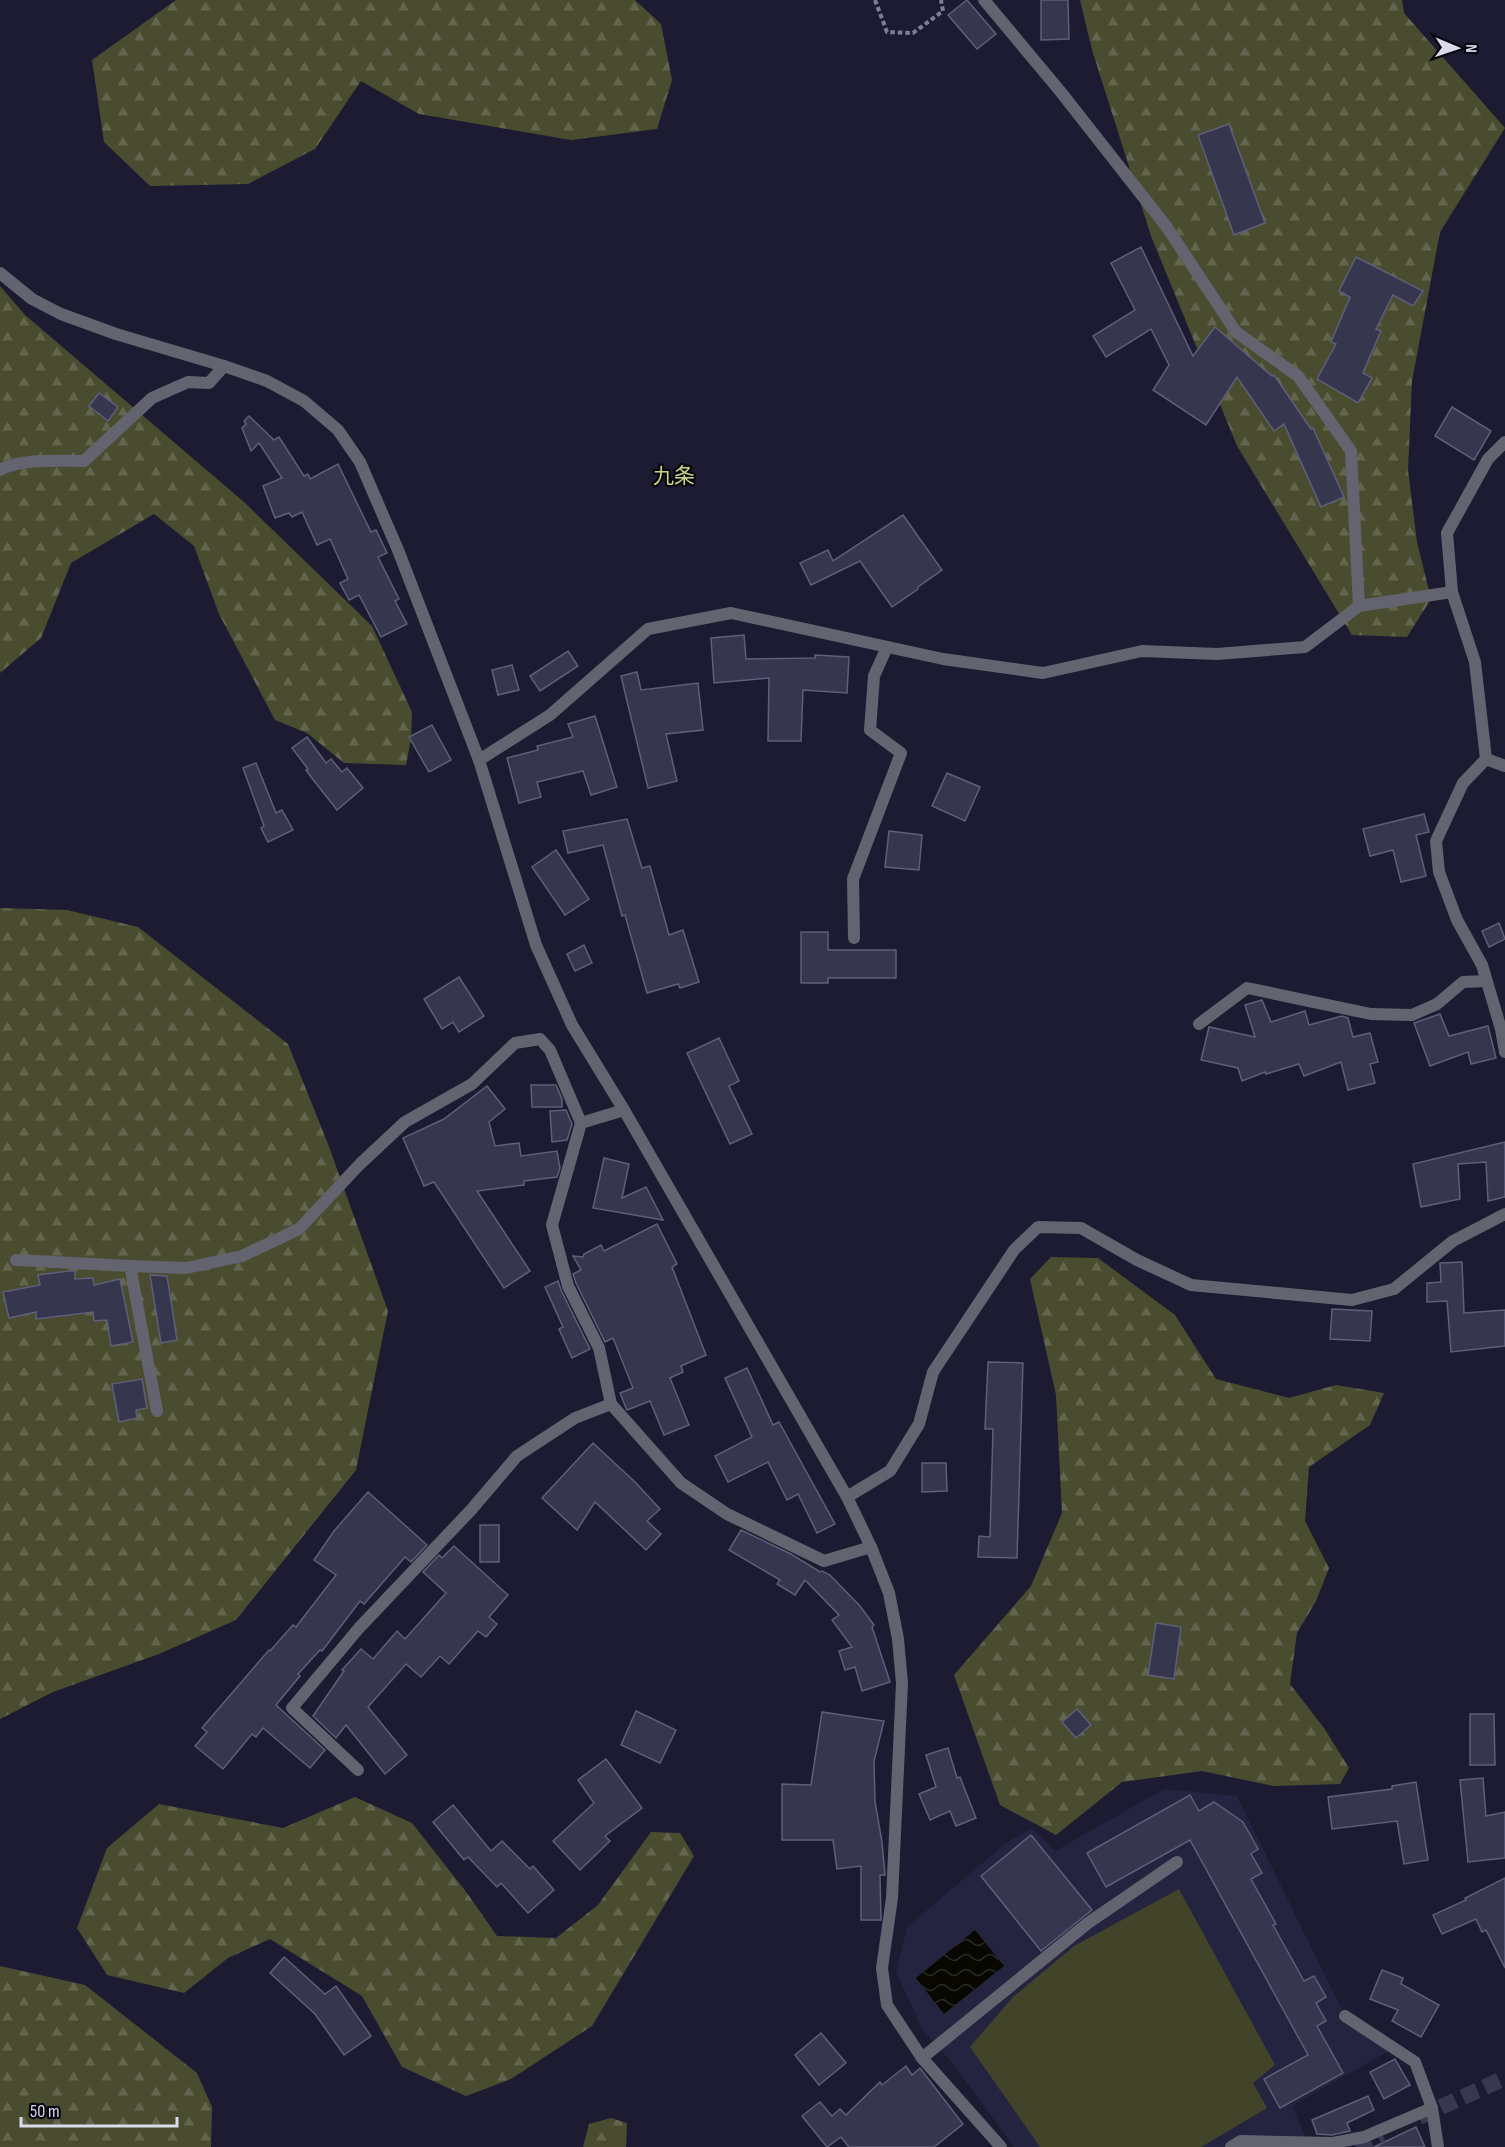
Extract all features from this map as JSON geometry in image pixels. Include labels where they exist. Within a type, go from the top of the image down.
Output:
[{"type":"street","points":[[984,0],[1166,226],[1236,332],[1298,376],[1351,451],[1359,606]]},
{"type":"street","points":[[0,273],[33,299],[61,314],[116,334],[267,381],[304,401],[338,430],[360,462],[398,550],[479,760],[536,945],[572,1025],[624,1110],[847,1497],[872,1547],[889,1593],[898,1639],[902,1683],[892,1898],[882,1968],[886,2005],[922,2058],[1000,2147]]},
{"type":"street","points":[[0,470],[43,461],[84,461],[152,398],[188,382],[209,383],[224,366]]},
{"type":"street","points":[[1486,759],[1475,662],[1452,592],[1447,533],[1488,459],[1505,442]]},
{"type":"street","points":[[479,760],[550,715],[648,628],[731,613],[943,659],[1043,673],[1142,651],[1217,654],[1305,647],[1359,606],[1452,592]]},
{"type":"street","points":[[854,938],[853,879],[901,753],[870,730],[874,676],[887,647]]},
{"type":"street","points":[[1486,759],[1505,766]]},
{"type":"street","points":[[1486,759],[1463,783],[1436,841],[1439,872],[1457,920],[1482,965],[1501,1029],[1505,1052]]},
{"type":"street","points":[[1199,1024],[1247,988],[1371,1014],[1412,1015],[1437,1004],[1463,982],[1486,981]]},
{"type":"street","points":[[16,1260],[186,1268],[242,1256],[299,1229],[360,1164],[405,1122],[472,1084],[515,1043],[540,1039],[550,1050],[581,1123],[552,1225],[568,1286],[599,1348],[611,1404],[681,1483],[728,1514],[824,1561],[872,1547]]},
{"type":"street","points":[[581,1123],[624,1110]]},
{"type":"street","points":[[847,1497],[890,1471],[919,1424],[933,1372],[1014,1250],[1038,1227],[1081,1228],[1137,1260],[1191,1285],[1352,1300],[1394,1289],[1453,1241],[1505,1214]]},
{"type":"street","points":[[130,1266],[157,1411]]},
{"type":"street","points":[[358,1770],[292,1708],[359,1628],[471,1510],[517,1456],[575,1418],[611,1404]]},
{"type":"street","points":[[922,2058],[1089,1923],[1177,1862]]},
{"type":"street","points":[[1346,2016],[1415,2062],[1432,2108],[1438,2147]]},
{"type":"street","points":[[1231,2147],[1241,2141],[1333,2143],[1364,2137],[1432,2108]]},
{"type":"path","points":[[875,0],[887,32],[913,33],[943,11],[941,0]]},
{"type":"shaded area","points":[[1164,1789],[1237,1796],[1345,2016],[1394,2048],[1292,2106],[1308,2143],[1231,2147],[1014,2147],[953,2064],[923,2030],[896,1972],[907,1927],[1006,1843],[1032,1828],[1055,1851]]},
{"type":"green space","points":[[176,0],[635,0],[661,24],[672,80],[657,129],[571,140],[419,114],[361,81],[315,149],[248,184],[150,186],[104,142],[92,60]]},
{"type":"green space","points":[[1080,0],[1402,0],[1404,13],[1505,128],[1440,232],[1412,381],[1408,470],[1417,542],[1431,599],[1407,637],[1352,635],[1237,446],[1151,236],[1092,50]]},
{"type":"green space","points":[[0,286],[25,315],[244,502],[372,626],[412,712],[411,739],[406,765],[344,763],[307,733],[275,720],[219,614],[194,546],[154,514],[71,563],[41,638],[0,673]]},
{"type":"green space","points":[[0,908],[67,910],[138,927],[288,1044],[328,1144],[388,1311],[356,1470],[236,1620],[159,1654],[53,1692],[0,1719]]},
{"type":"green space","points":[[1051,1257],[1098,1258],[1175,1315],[1216,1379],[1289,1398],[1336,1385],[1384,1393],[1370,1425],[1309,1467],[1305,1521],[1329,1568],[1316,1601],[1297,1633],[1290,1684],[1324,1728],[1349,1768],[1340,1784],[1273,1786],[1202,1771],[1122,1782],[1056,1835],[1000,1805],[954,1675],[1031,1586],[1062,1513],[1056,1395],[1030,1279]]},
{"type":"green space","points":[[355,1797],[412,1823],[467,1893],[497,1936],[556,1938],[598,1905],[651,1832],[680,1833],[694,1856],[592,2026],[511,2079],[466,2096],[402,2067],[362,1996],[270,1939],[228,1958],[184,1993],[107,1975],[77,1928],[107,1848],[159,1804],[283,1828]]},
{"type":"green space","points":[[1179,1889],[1275,2065],[1253,2083],[1267,2108],[1201,2147],[1040,2147],[970,2047],[1013,1997],[1074,1946]]},
{"type":"green space","points":[[0,1966],[85,1985],[197,2073],[212,2107],[211,2147],[0,2147]]},
{"type":"green space","points":[[611,2118],[627,2123],[626,2147],[583,2147],[589,2124]]},
{"type":"water","points":[[975,1930],[1004,1966],[944,2014],[916,1978]]},
{"type":"building","points":[[967,0],[996,34],[977,49],[948,15]]},
{"type":"building","points":[[1041,0],[1068,0],[1069,39],[1041,40]]},
{"type":"building","points":[[1229,124],[1265,223],[1234,235],[1198,135]]},
{"type":"building","points":[[1141,247],[1193,356],[1215,327],[1272,376],[1274,375],[1311,429],[1313,428],[1344,497],[1321,507],[1284,424],[1274,431],[1237,377],[1206,425],[1153,390],[1169,365],[1151,329],[1106,357],[1093,336],[1135,310],[1111,263]]},
{"type":"building","points":[[1356,257],[1423,291],[1413,306],[1393,295],[1376,329],[1381,331],[1363,373],[1372,378],[1358,403],[1317,379],[1336,344],[1331,342],[1350,297],[1339,291]]},
{"type":"building","points":[[99,393],[118,407],[108,421],[89,406]]},
{"type":"building","points":[[1452,407],[1491,431],[1474,460],[1435,436]]},
{"type":"building","points":[[249,416],[274,440],[279,437],[304,476],[308,474],[310,479],[338,464],[371,532],[376,530],[387,553],[378,557],[399,599],[395,601],[407,624],[381,637],[359,595],[349,600],[340,583],[348,579],[330,539],[317,545],[302,512],[292,517],[289,513],[275,518],[263,486],[282,478],[259,443],[251,451],[242,428]]},
{"type":"building","points":[[903,515],[942,570],[918,589],[892,607],[860,561],[811,585],[800,563],[828,550],[833,561]]},
{"type":"building","points":[[744,635],[746,659],[815,658],[815,655],[849,657],[847,693],[803,690],[801,741],[768,741],[769,678],[714,683],[711,638]]},
{"type":"building","points":[[568,651],[578,666],[540,691],[530,676]]},
{"type":"building","points":[[512,665],[519,690],[498,695],[492,670]]},
{"type":"building","points":[[637,672],[641,690],[698,683],[703,730],[666,734],[677,781],[648,788],[621,676]]},
{"type":"building","points":[[595,716],[617,787],[591,795],[583,771],[537,782],[541,797],[519,803],[507,758],[538,750],[537,746],[573,737],[568,724]]},
{"type":"building","points":[[432,725],[451,760],[429,772],[409,737]]},
{"type":"building","points":[[307,737],[326,763],[331,759],[342,772],[347,768],[363,788],[337,810],[292,748]]},
{"type":"building","points":[[256,763],[276,813],[282,810],[293,830],[268,842],[261,828],[264,826],[243,768]]},
{"type":"building","points":[[947,773],[980,787],[965,821],[932,806]]},
{"type":"building","points":[[1424,814],[1429,832],[1416,835],[1426,876],[1401,882],[1393,850],[1370,856],[1363,829]]},
{"type":"building","points":[[627,819],[642,868],[650,866],[669,935],[683,930],[699,982],[680,988],[678,984],[647,993],[625,915],[622,916],[603,845],[568,853],[563,831]]},
{"type":"building","points":[[889,831],[922,835],[919,870],[885,867]]},
{"type":"building","points":[[556,850],[589,899],[565,915],[532,867]]},
{"type":"building","points":[[1499,923],[1505,939],[1489,947],[1482,931]]},
{"type":"building","points":[[801,932],[828,932],[828,950],[896,950],[896,978],[828,978],[828,983],[801,983]]},
{"type":"building","points":[[584,945],[592,963],[575,971],[567,954]]},
{"type":"building","points":[[459,977],[484,1016],[459,1032],[453,1022],[442,1029],[424,999]]},
{"type":"building","points":[[1262,1000],[1271,1022],[1305,1011],[1309,1025],[1342,1016],[1348,1018],[1353,1037],[1370,1033],[1378,1062],[1370,1064],[1375,1083],[1348,1090],[1341,1062],[1304,1076],[1299,1064],[1266,1074],[1265,1072],[1242,1081],[1238,1068],[1201,1060],[1209,1027],[1255,1037],[1245,1005]]},
{"type":"building","points":[[1440,1014],[1449,1036],[1488,1026],[1496,1058],[1471,1064],[1468,1052],[1430,1066],[1414,1023]]},
{"type":"building","points":[[719,1038],[739,1081],[729,1086],[752,1134],[730,1144],[687,1053]]},
{"type":"building","points":[[531,1085],[556,1085],[562,1099],[562,1107],[532,1107]]},
{"type":"building","points":[[487,1086],[505,1109],[489,1122],[495,1146],[519,1143],[521,1156],[557,1151],[560,1168],[557,1177],[524,1181],[524,1185],[477,1191],[530,1271],[504,1288],[434,1182],[424,1186],[403,1138],[444,1119]]},
{"type":"building","points":[[566,1110],[572,1124],[567,1140],[552,1142],[550,1111]]},
{"type":"building","points":[[1505,1142],[1505,1197],[1488,1201],[1486,1162],[1458,1164],[1460,1199],[1421,1207],[1413,1164]]},
{"type":"building","points":[[604,1158],[629,1164],[622,1198],[646,1187],[663,1220],[593,1208]]},
{"type":"building","points":[[657,1224],[677,1264],[672,1267],[706,1355],[681,1366],[683,1372],[670,1378],[689,1425],[664,1435],[650,1401],[627,1410],[620,1393],[633,1388],[613,1338],[605,1342],[573,1274],[581,1270],[573,1256],[583,1257],[584,1254],[601,1245],[604,1251]]},
{"type":"building","points":[[1462,1262],[1464,1313],[1505,1310],[1505,1346],[1451,1352],[1447,1301],[1427,1302],[1427,1283],[1441,1282],[1440,1263]]},
{"type":"building","points":[[75,1271],[75,1279],[93,1278],[94,1285],[120,1279],[133,1342],[111,1346],[107,1320],[94,1321],[93,1312],[36,1319],[36,1312],[9,1318],[3,1292],[40,1285],[38,1275]]},
{"type":"building","points":[[150,1275],[167,1276],[177,1340],[161,1343]]},
{"type":"building","points":[[558,1281],[590,1349],[572,1358],[559,1329],[563,1327],[545,1287]]},
{"type":"building","points":[[1332,1309],[1372,1311],[1370,1341],[1330,1339]]},
{"type":"building","points":[[988,1362],[1023,1363],[1017,1558],[978,1557],[979,1536],[990,1537],[993,1429],[985,1429]]},
{"type":"building","points":[[747,1368],[773,1425],[779,1422],[835,1524],[817,1533],[798,1494],[787,1500],[768,1462],[728,1482],[715,1456],[752,1437],[725,1378]]},
{"type":"building","points":[[142,1379],[147,1408],[136,1410],[137,1418],[119,1422],[112,1384]]},
{"type":"building","points":[[593,1443],[660,1509],[647,1521],[661,1534],[646,1550],[595,1502],[577,1530],[542,1498]]},
{"type":"building","points":[[922,1463],[946,1463],[947,1491],[922,1492]]},
{"type":"building","points":[[368,1492],[427,1545],[411,1562],[405,1557],[364,1604],[360,1601],[322,1651],[320,1650],[298,1674],[300,1676],[276,1705],[325,1750],[310,1768],[263,1728],[256,1737],[252,1734],[223,1769],[195,1746],[207,1732],[202,1728],[269,1650],[293,1625],[296,1627],[336,1575],[314,1560],[334,1531]]},
{"type":"building","points":[[480,1525],[499,1525],[499,1562],[480,1562]]},
{"type":"building","points":[[741,1530],[791,1554],[820,1572],[830,1575],[860,1606],[874,1625],[872,1627],[890,1682],[862,1691],[855,1667],[845,1670],[839,1651],[852,1647],[832,1620],[839,1615],[805,1580],[795,1595],[777,1584],[780,1580],[729,1550]]},
{"type":"building","points":[[454,1546],[508,1595],[489,1617],[497,1624],[486,1637],[478,1631],[449,1664],[440,1656],[421,1677],[406,1664],[368,1707],[407,1755],[385,1774],[346,1725],[336,1738],[313,1716],[344,1671],[342,1670],[361,1649],[373,1659],[397,1631],[405,1639],[446,1593],[423,1572],[439,1555],[442,1558]]},
{"type":"building","points":[[1156,1623],[1181,1627],[1174,1679],[1148,1675]]},
{"type":"building","points":[[1077,1709],[1091,1725],[1076,1738],[1062,1722]]},
{"type":"building","points":[[636,1711],[676,1730],[660,1763],[621,1745]]},
{"type":"building","points":[[822,1712],[884,1721],[874,1761],[875,1802],[885,1875],[880,1875],[881,1920],[861,1920],[861,1866],[837,1869],[833,1840],[782,1840],[782,1784],[811,1785]]},
{"type":"building","points":[[1470,1714],[1494,1714],[1495,1765],[1470,1765]]},
{"type":"building","points":[[948,1748],[957,1778],[960,1777],[976,1818],[956,1826],[950,1811],[930,1820],[919,1794],[936,1787],[926,1755]]},
{"type":"building","points":[[606,1759],[642,1808],[605,1836],[610,1841],[580,1870],[553,1841],[594,1803],[578,1780]]},
{"type":"building","points":[[1483,1778],[1486,1816],[1505,1812],[1505,1858],[1468,1862],[1460,1780]]},
{"type":"building","points":[[1416,1782],[1428,1860],[1404,1864],[1397,1821],[1332,1829],[1328,1797],[1392,1789],[1392,1786]]},
{"type":"building","points":[[1190,1795],[1199,1811],[1214,1802],[1243,1822],[1258,1849],[1251,1854],[1262,1873],[1251,1879],[1304,1981],[1314,1976],[1326,1997],[1316,2003],[1326,2021],[1317,2026],[1343,2073],[1280,2108],[1264,2079],[1308,2055],[1190,1840],[1106,1887],[1087,1853]]},
{"type":"building","points":[[453,1805],[491,1851],[502,1841],[530,1869],[533,1866],[554,1890],[528,1913],[501,1883],[497,1887],[468,1857],[464,1860],[433,1822]]},
{"type":"building","points":[[1031,1835],[1092,1910],[1041,1951],[981,1876]]},
{"type":"building","points":[[1505,1878],[1505,1968],[1486,1930],[1482,1932],[1476,1919],[1442,1934],[1433,1915]]},
{"type":"building","points":[[284,1957],[325,1994],[336,1986],[371,2036],[344,2055],[315,2014],[270,1973]]},
{"type":"building","points":[[1382,1970],[1403,1978],[1401,1984],[1439,2005],[1421,2037],[1392,2021],[1398,2010],[1370,1999]]},
{"type":"building","points":[[821,2033],[846,2063],[819,2085],[795,2055]]},
{"type":"building","points":[[1395,2059],[1410,2085],[1384,2099],[1370,2072]]},
{"type":"building","points":[[906,2066],[912,2075],[920,2068],[963,2124],[934,2147],[849,2147],[841,2137],[827,2147],[802,2116],[820,2102],[832,2116],[840,2109],[846,2115],[880,2082],[882,2085]]},
{"type":"building","points":[[1368,2096],[1374,2110],[1347,2123],[1350,2131],[1332,2135],[1317,2134],[1312,2120]]},
{"type":"building","points":[[1416,2127],[1425,2147],[1374,2147]]},
{"type":"tunnel","points":[[1419,2117],[1505,2078]]},
{"type":"tunnel","points":[[1356,2147],[1382,2134]]},
{"type":"district","name":"九条","points":[[674,476]]}]
